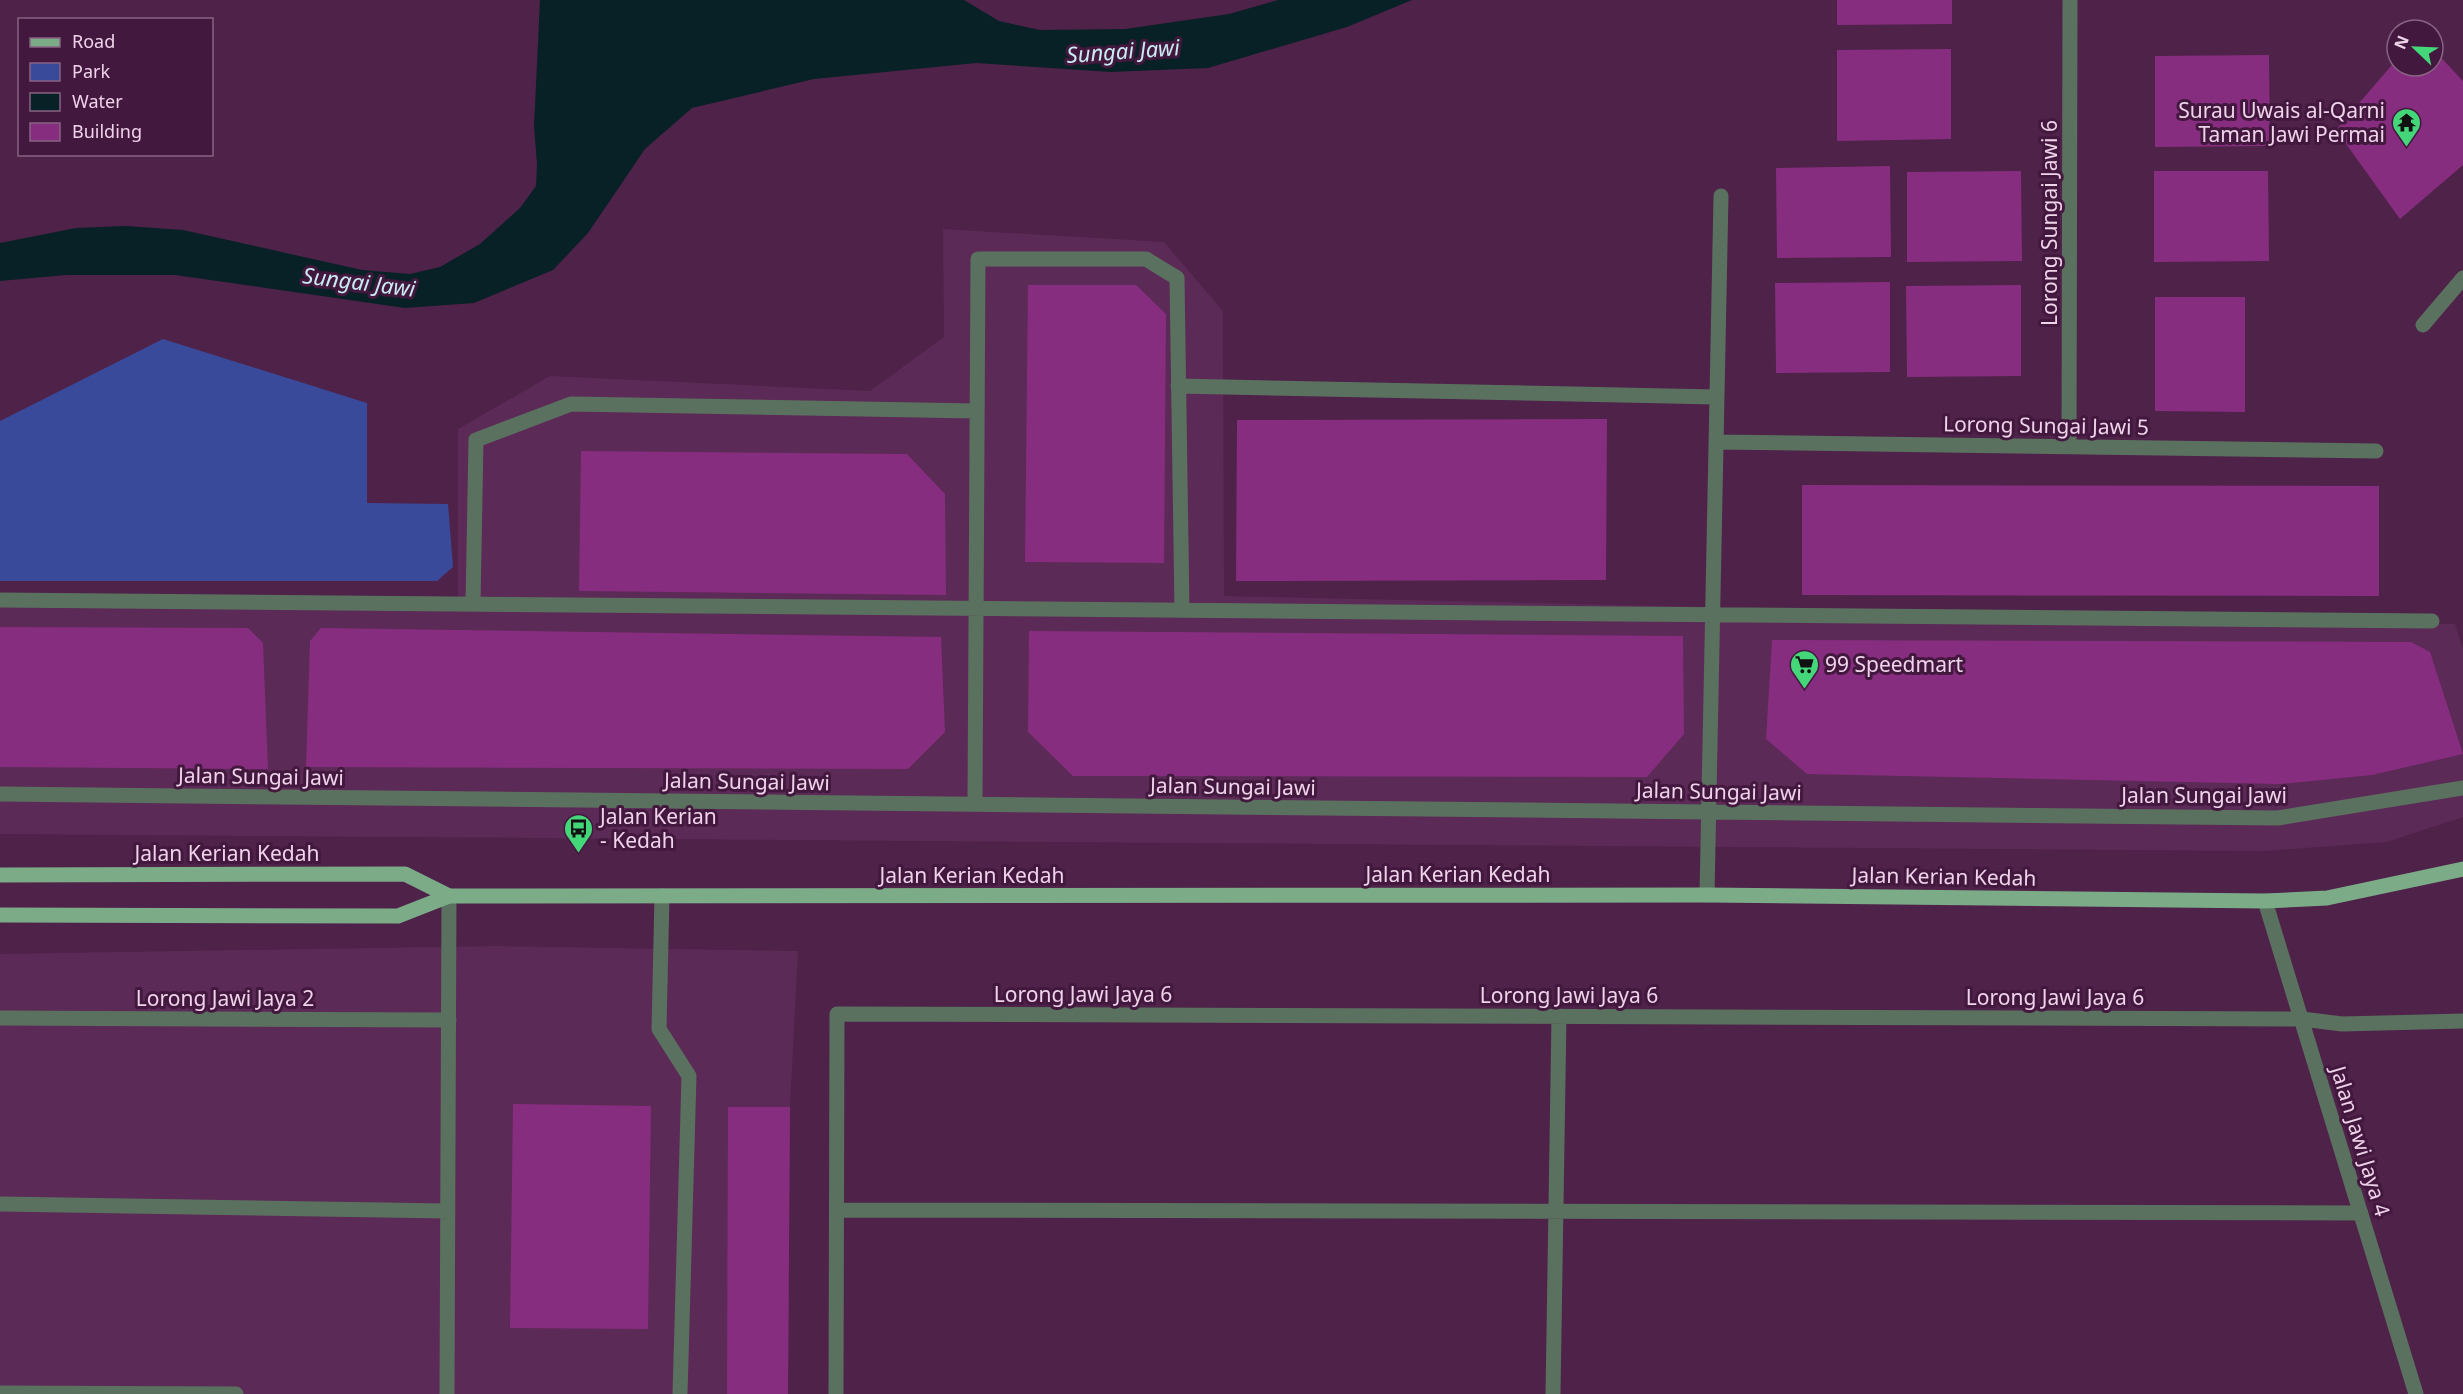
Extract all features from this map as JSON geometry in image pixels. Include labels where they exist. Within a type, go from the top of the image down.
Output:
[{"type":"main road","name":"Jalan Kerian Kedah","points":[[0,915],[398,916],[449,896],[1707,895],[2265,901],[2327,898],[2463,869]]},
{"type":"main road","name":"Jalan Kerian Kedah","points":[[0,875],[405,874],[449,896]]},
{"type":"street","name":"Lorong Sungai Jawi 6","points":[[2069,446],[2070,0]]},
{"type":"street","points":[[1707,895],[1721,196]]},
{"type":"street","points":[[975,804],[978,259],[1146,259],[1177,278],[1182,610]]},
{"type":"street","points":[[2423,325],[2463,278]]},
{"type":"street","points":[[1179,386],[1717,397]]},
{"type":"street","points":[[473,604],[476,440],[571,404],[976,411]]},
{"type":"street","name":"Lorong Sungai Jawi 5","points":[[1716,442],[2376,451]]},
{"type":"street","points":[[0,600],[2432,621]]},
{"type":"street","name":"Jalan Sungai Jawi","points":[[0,794],[2277,818],[2463,788]]},
{"type":"street","points":[[447,1394],[449,896]]},
{"type":"street","points":[[662,896],[659,1029],[689,1076],[680,1394]]},
{"type":"street","name":"Jalan Jawi Jaya 4","points":[[2265,901],[2416,1394]]},
{"type":"street","name":"Lorong Jawi Jaya 6","points":[[837,1210],[837,1014],[2302,1019],[2342,1024],[2463,1021]]},
{"type":"street","points":[[1553,1394],[1559,1016]]},
{"type":"street","name":"Lorong Jawi Jaya 2","points":[[0,1018],[449,1020]]},
{"type":"street","points":[[0,1204],[448,1211]]},
{"type":"street","points":[[836,1394],[837,1210],[2361,1213]]},
{"type":"street","points":[[0,1393],[236,1394]]},
{"type":"shaded area","points":[[943,229],[1164,242],[1223,311],[1224,596],[2455,624],[2463,649],[2463,817],[2387,842],[2264,851],[0,834],[0,602],[458,600],[458,429],[550,376],[870,391],[944,337]]},
{"type":"shaded area","points":[[495,946],[798,951],[790,1107],[788,1394],[0,1394],[0,954]]},
{"type":"green space","points":[[163,339],[367,403],[367,503],[448,504],[453,567],[437,581],[0,581],[0,421]]},
{"type":"water","name":"Sungai Jawi","points":[[540,0],[964,0],[999,21],[1040,30],[1125,29],[1229,14],[1278,0],[1412,0],[1347,27],[1208,68],[1111,72],[976,63],[814,79],[692,108],[645,149],[588,233],[553,270],[474,303],[405,308],[175,275],[66,275],[0,281],[0,243],[76,228],[126,226],[183,230],[362,270],[410,274],[440,267],[480,244],[520,208],[536,186],[534,126]]},
{"type":"building","points":[[1837,0],[1952,0],[1952,24],[1837,25]]},
{"type":"building","points":[[1951,49],[1951,139],[1837,141],[1837,50]]},
{"type":"building","points":[[2269,55],[2270,146],[2155,147],[2155,56]]},
{"type":"building","name":"Surau Uwais al-Qarni Taman Jawi Permai","points":[[2445,62],[2463,81],[2463,165],[2400,219],[2336,130],[2385,73],[2385,78],[2445,78]]},
{"type":"building","points":[[1890,166],[1891,257],[1777,258],[1776,168]]},
{"type":"building","points":[[2021,171],[2022,261],[1907,262],[1907,172]]},
{"type":"building","points":[[2154,171],[2268,171],[2269,261],[2154,262]]},
{"type":"building","points":[[1890,282],[1890,372],[1776,373],[1775,283]]},
{"type":"building","points":[[1028,285],[1136,285],[1166,314],[1164,563],[1025,562]]},
{"type":"building","points":[[2021,285],[2021,376],[1907,377],[1906,286]]},
{"type":"building","points":[[2155,297],[2245,297],[2245,412],[2155,411]]},
{"type":"building","points":[[1607,419],[1606,580],[1236,581],[1237,420]]},
{"type":"building","points":[[581,451],[907,454],[945,494],[946,595],[579,591]]},
{"type":"building","points":[[1802,485],[2379,486],[2379,596],[1802,595]]},
{"type":"building","points":[[0,627],[248,628],[263,643],[268,769],[0,767]]},
{"type":"building","points":[[321,628],[941,637],[945,732],[908,769],[306,767],[310,641]]},
{"type":"building","points":[[1029,631],[1683,636],[1684,734],[1647,777],[1073,776],[1028,732]]},
{"type":"building","points":[[1772,640],[2411,642],[2430,652],[2463,754],[2372,775],[2280,784],[1807,774],[1766,739]]},
{"type":"building","points":[[513,1104],[651,1106],[648,1329],[510,1328]]},
{"type":"building","points":[[728,1107],[790,1107],[788,1394],[727,1394]]},
{"type":"place","name":"Surau Uwais al-Qarni Taman Jawi Permai","points":[[2406,148]]},
{"type":"place","name":"99 Speedmart","points":[[1804,690]]},
{"type":"place","name":"Jalan Kerian - Kedah","points":[[579,854]]}]
